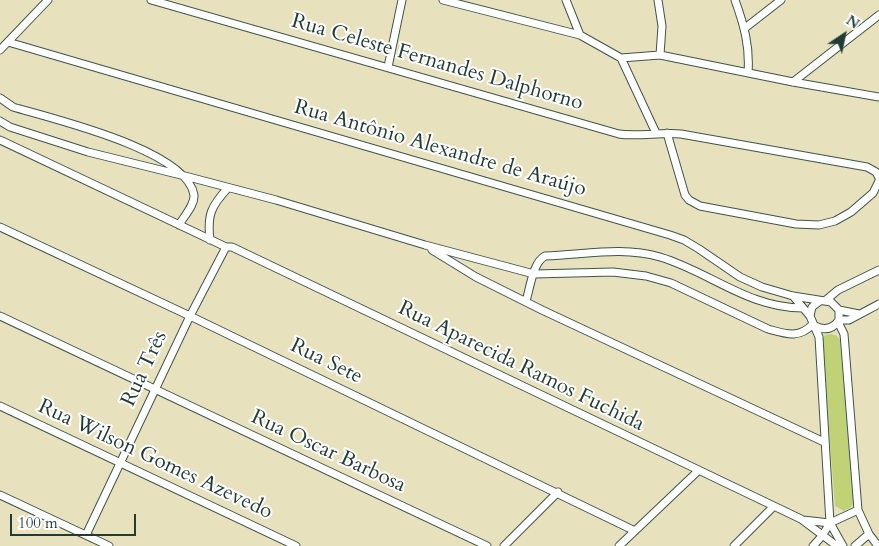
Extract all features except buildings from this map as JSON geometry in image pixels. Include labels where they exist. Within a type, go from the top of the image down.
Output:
[{"type":"street","points":[[0,50],[48,0]]},
{"type":"street","name":"Rua Celeste Fernandes Dalphorno","points":[[151,0],[619,134],[630,136],[667,133],[867,167],[876,172],[879,179]]},
{"type":"street","points":[[388,67],[402,0]]},
{"type":"street","points":[[443,0],[580,35],[621,58],[660,55],[879,97]]},
{"type":"street","points":[[566,0],[580,35]]},
{"type":"street","points":[[658,0],[662,26],[660,55]]},
{"type":"street","points":[[735,0],[744,28],[749,57],[748,73]]},
{"type":"street","points":[[744,28],[781,0]]},
{"type":"street","points":[[793,82],[879,14]]},
{"type":"street","name":"Rua Antônio Alexandre de Araújo","points":[[8,42],[670,234],[699,249],[740,277],[762,287],[793,296],[823,300],[836,305],[839,310]]},
{"type":"street","points":[[621,58],[656,133]]},
{"type":"street","points":[[0,98],[13,107],[127,142],[156,156],[185,176],[191,185],[194,197],[191,207],[179,225]]},
{"type":"street","points":[[0,121],[10,127],[88,152],[276,200],[425,245],[534,274],[613,272],[646,276],[671,283],[768,329],[785,334],[796,334],[806,330],[813,322]]},
{"type":"street","points":[[667,133],[683,190],[689,200],[700,206],[796,224],[819,225],[835,221],[851,212],[872,192],[879,179]]},
{"type":"street","name":"Rua Aparecida Ramos Fuchida","points":[[0,140],[210,240],[226,247],[232,247],[773,507],[801,519],[830,523]]},
{"type":"street","points":[[210,240],[208,223],[215,202],[228,188]]},
{"type":"street","name":"Rua Sete","points":[[0,227],[635,530]]},
{"type":"street","points":[[425,245],[476,276],[542,310],[824,442]]},
{"type":"street","name":"Rua Três","points":[[86,535],[190,316],[226,247]]},
{"type":"street","points":[[526,301],[538,261],[545,256],[608,251],[633,252],[659,257],[684,266],[759,302],[788,308],[803,308]]},
{"type":"street","points":[[843,546],[830,523],[819,337],[813,322],[812,307],[838,290],[879,270]]},
{"type":"street","points":[[793,296],[813,322],[821,329],[827,329],[838,321],[849,320],[879,304]]},
{"type":"street","points":[[859,314],[839,310],[838,321],[844,334],[858,510],[869,534],[878,546]]},
{"type":"street","name":"Rua Oscar Barbosa","points":[[0,316],[155,391],[487,546]]},
{"type":"street","name":"Rua Wilson Gomes Azevedo","points":[[0,406],[296,546]]},
{"type":"street","points":[[619,546],[698,471]]},
{"type":"street","points":[[504,546],[558,492]]},
{"type":"street","points":[[0,495],[109,546]]},
{"type":"street","points":[[734,546],[773,507]]},
{"type":"street","points":[[813,546],[830,523],[858,510]]},
{"type":"street","name":"Rua Aparecida Ramos Fuchida","points":[[801,519],[837,546]]},
{"type":"street","points":[[855,546],[869,534]]},
{"type":"green space","points":[[825,335],[837,336],[840,340],[854,503],[844,511],[835,506],[822,340]]}]
